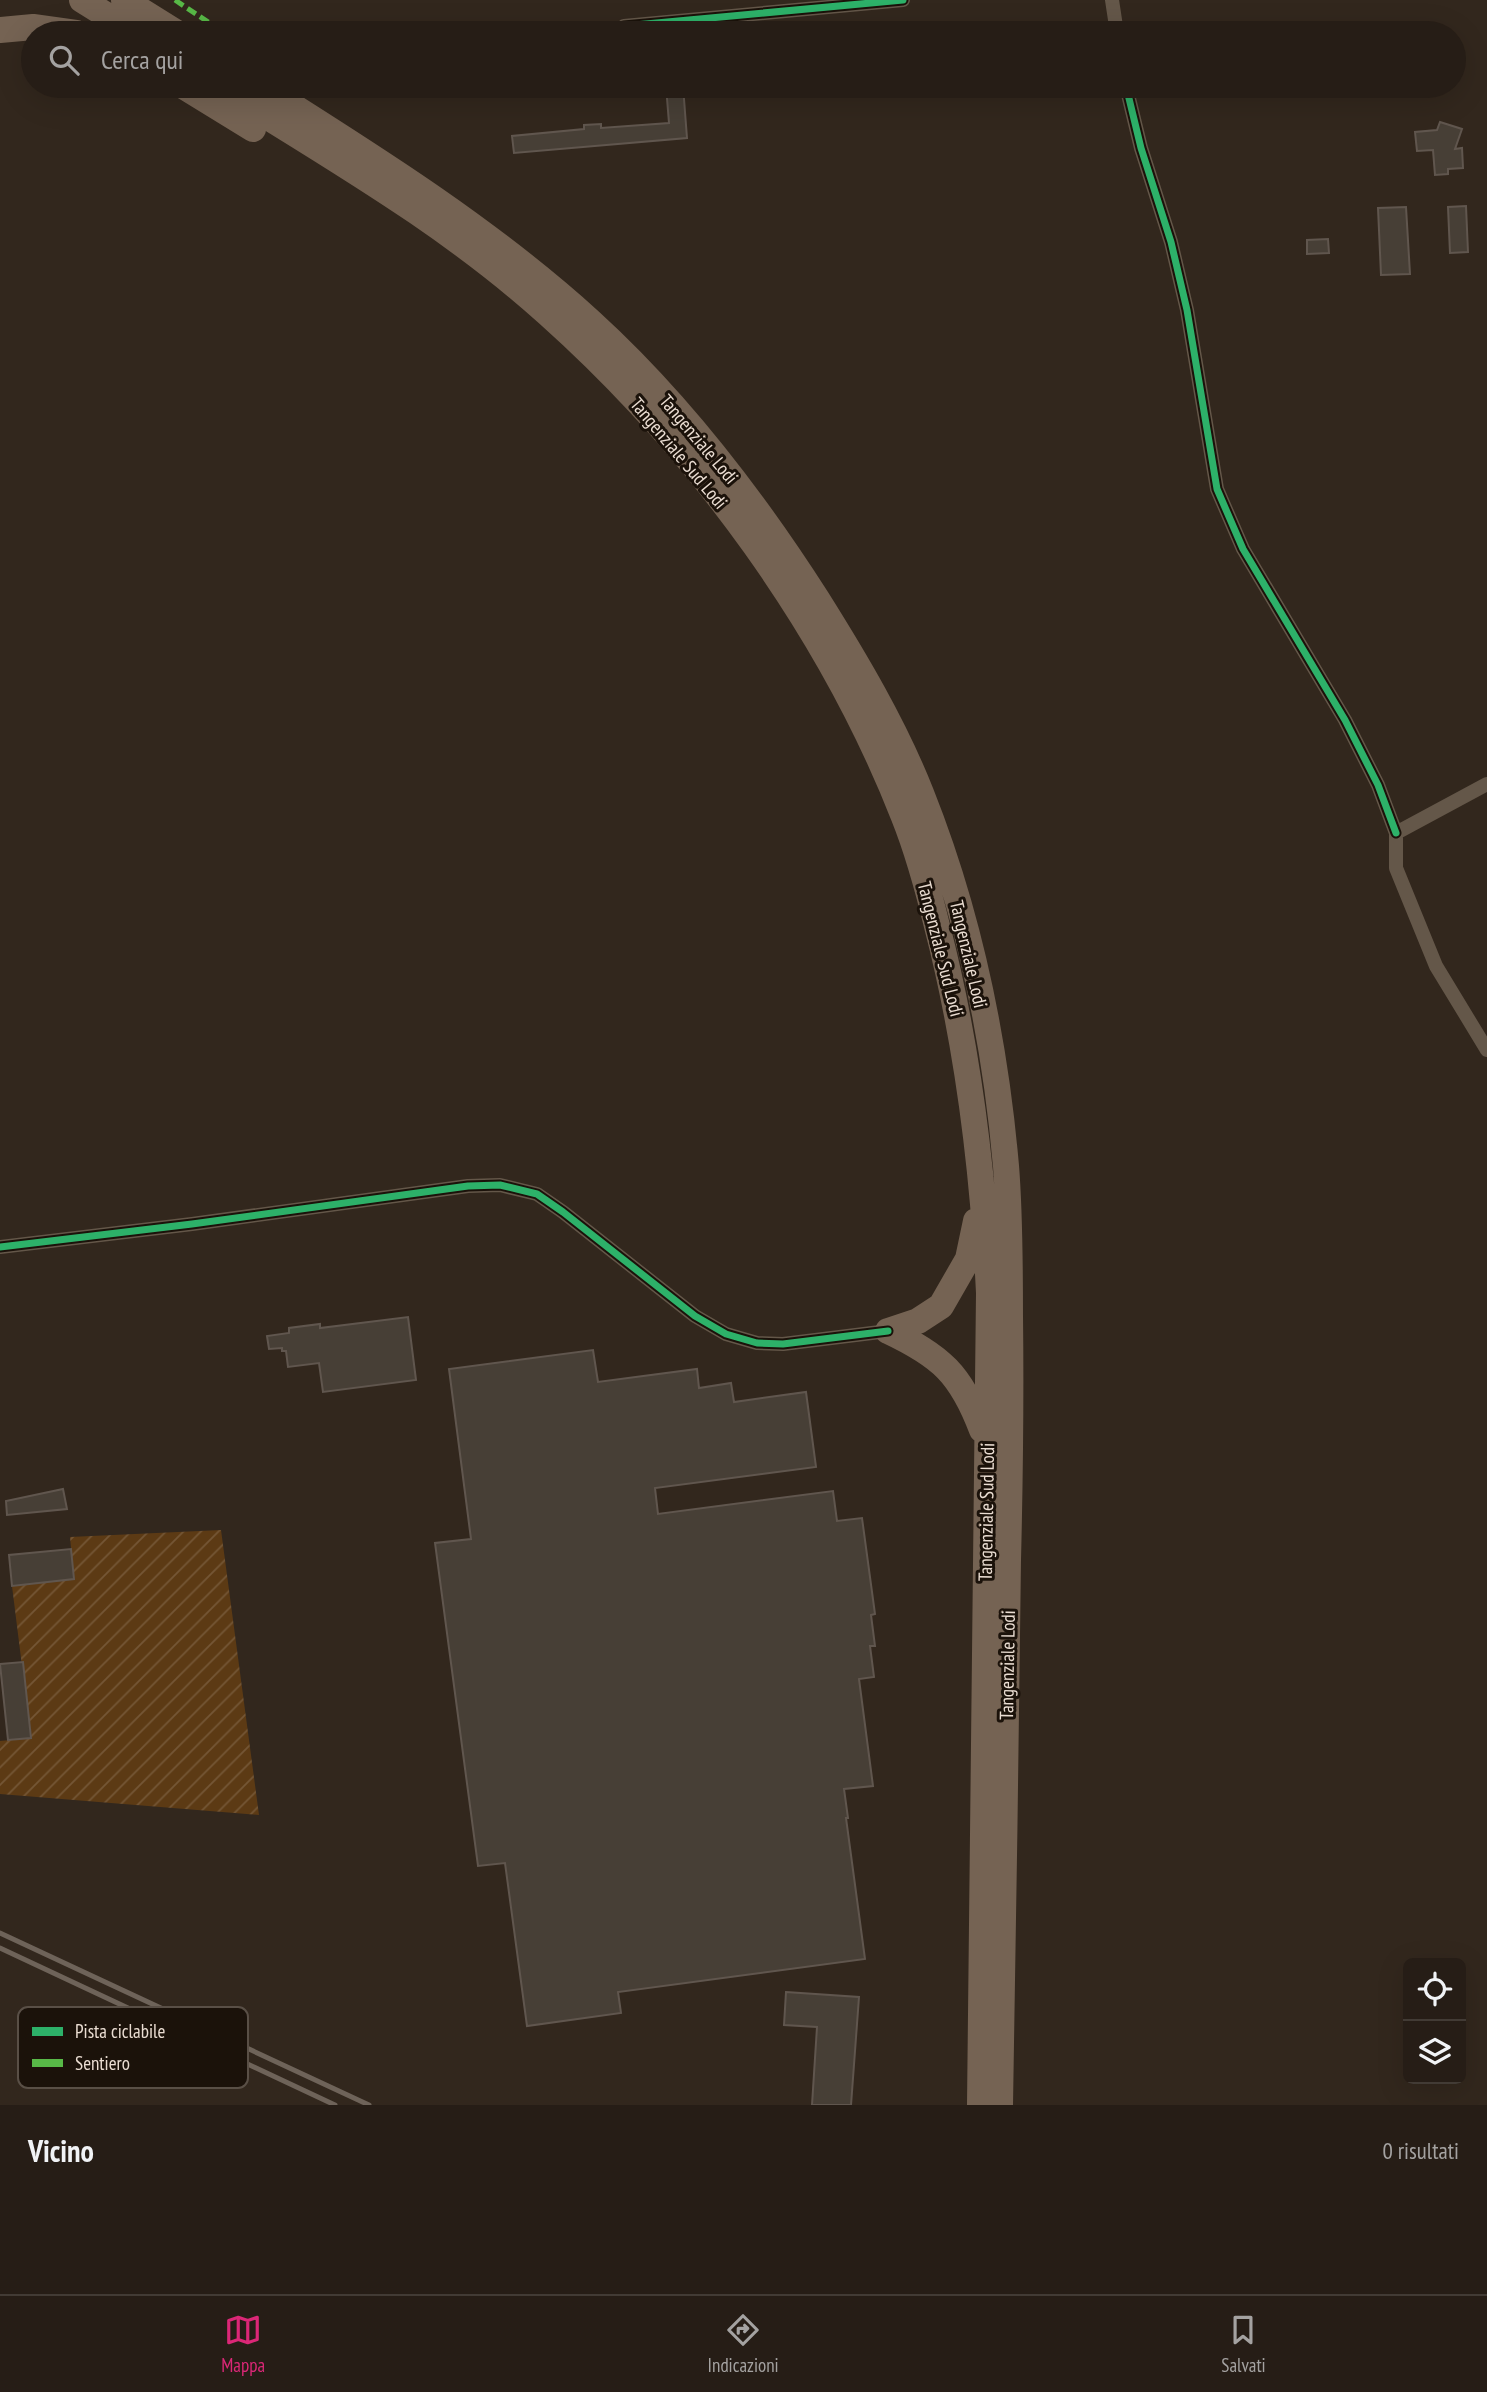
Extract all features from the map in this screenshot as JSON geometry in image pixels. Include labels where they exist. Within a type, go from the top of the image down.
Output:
[{"type":"highway","points":[[82,0],[116,21]]},
{"type":"highway","points":[[124,0],[158,21]]},
{"type":"highway","points":[[0,30],[21,28]]},
{"type":"highway","points":[[202,98],[282,147],[305,158],[363,177]]},
{"type":"highway","name":"Tangenziale Sud Lodi","points":[[237,98],[437,226],[489,265],[547,312],[591,354],[682,451],[807,624],[845,690],[879,758],[905,819],[928,891],[959,1021],[976,1127],[989,1293],[980,2105]]},
{"type":"highway","name":"Tangenziale Lodi","points":[[280,98],[405,178],[510,253],[596,326],[680,415],[747,496],[843,641],[899,744],[939,842],[965,931],[981,1000],[1000,1110],[1010,1220],[1011,1393],[1000,2105]]},
{"type":"highway","points":[[888,1331],[918,1321],[941,1306],[968,1259],[982,1188]]},
{"type":"highway","points":[[888,1331],[920,1347],[946,1366],[970,1400],[987,1444]]},
{"type":"street","points":[[678,21],[903,0]]},
{"type":"street","points":[[1112,0],[1115,21]]},
{"type":"street","points":[[1129,98],[1141,148],[1171,242],[1187,310],[1217,489],[1243,549],[1345,720],[1378,785],[1396,833],[1396,868],[1436,966],[1487,1050]]},
{"type":"street","points":[[1396,833],[1487,783]]},
{"type":"street","points":[[0,1247],[468,1186],[500,1185],[537,1194],[695,1316],[726,1334],[757,1343],[783,1344],[888,1331]]},
{"type":"shaded area","points":[[221,1530],[259,1815],[0,1794],[0,1741],[31,1738],[12,1586],[74,1579],[70,1537]]},
{"type":"building","points":[[667,98],[684,98],[687,138],[514,153],[512,136],[584,129],[584,125],[601,124],[601,128],[669,123]]},
{"type":"building","points":[[1440,122],[1462,129],[1455,149],[1462,148],[1463,168],[1448,169],[1448,174],[1435,175],[1433,150],[1417,151],[1415,132],[1437,130]]},
{"type":"building","points":[[1466,206],[1468,252],[1450,253],[1448,207]]},
{"type":"building","points":[[1406,207],[1410,274],[1381,275],[1378,208]]},
{"type":"building","points":[[1328,239],[1329,253],[1307,254],[1307,240]]},
{"type":"building","points":[[408,1317],[416,1380],[323,1392],[319,1363],[288,1367],[286,1351],[282,1351],[282,1348],[269,1349],[267,1336],[289,1333],[289,1328],[320,1324],[320,1328]]},
{"type":"building","points":[[593,1350],[598,1382],[697,1369],[699,1388],[731,1383],[734,1402],[806,1392],[816,1467],[655,1488],[658,1514],[833,1491],[837,1521],[862,1518],[875,1614],[871,1615],[875,1646],[870,1646],[874,1677],[859,1679],[873,1786],[844,1789],[865,1959],[618,1992],[621,2013],[527,2026],[505,1863],[478,1866],[435,1543],[471,1539],[449,1369]]},
{"type":"building","points":[[63,1489],[67,1509],[7,1515],[6,1501]]},
{"type":"building","points":[[71,1549],[74,1579],[12,1586],[9,1555]]},
{"type":"building","points":[[23,1662],[31,1738],[8,1740],[0,1664]]},
{"type":"building","points":[[786,1992],[859,1997],[851,2105],[812,2105],[817,2027],[784,2025]]},
{"type":"railway","points":[[0,1933],[159,2007]]},
{"type":"railway","points":[[0,1948],[126,2007]]},
{"type":"railway","points":[[248,2049],[369,2105]]},
{"type":"railway","points":[[248,2064],[335,2105]]},
{"type":"marked path","points":[[175,0],[206,21]]},
{"type":"cycle path","points":[[678,21],[903,0]]},
{"type":"cycle path","points":[[1129,98],[1141,148],[1171,242],[1187,310],[1217,489],[1243,549],[1345,720],[1378,785],[1396,833]]},
{"type":"cycle path","points":[[0,1247],[468,1186],[500,1185],[537,1194],[695,1316],[726,1334],[757,1343],[783,1344],[888,1331]]}]
